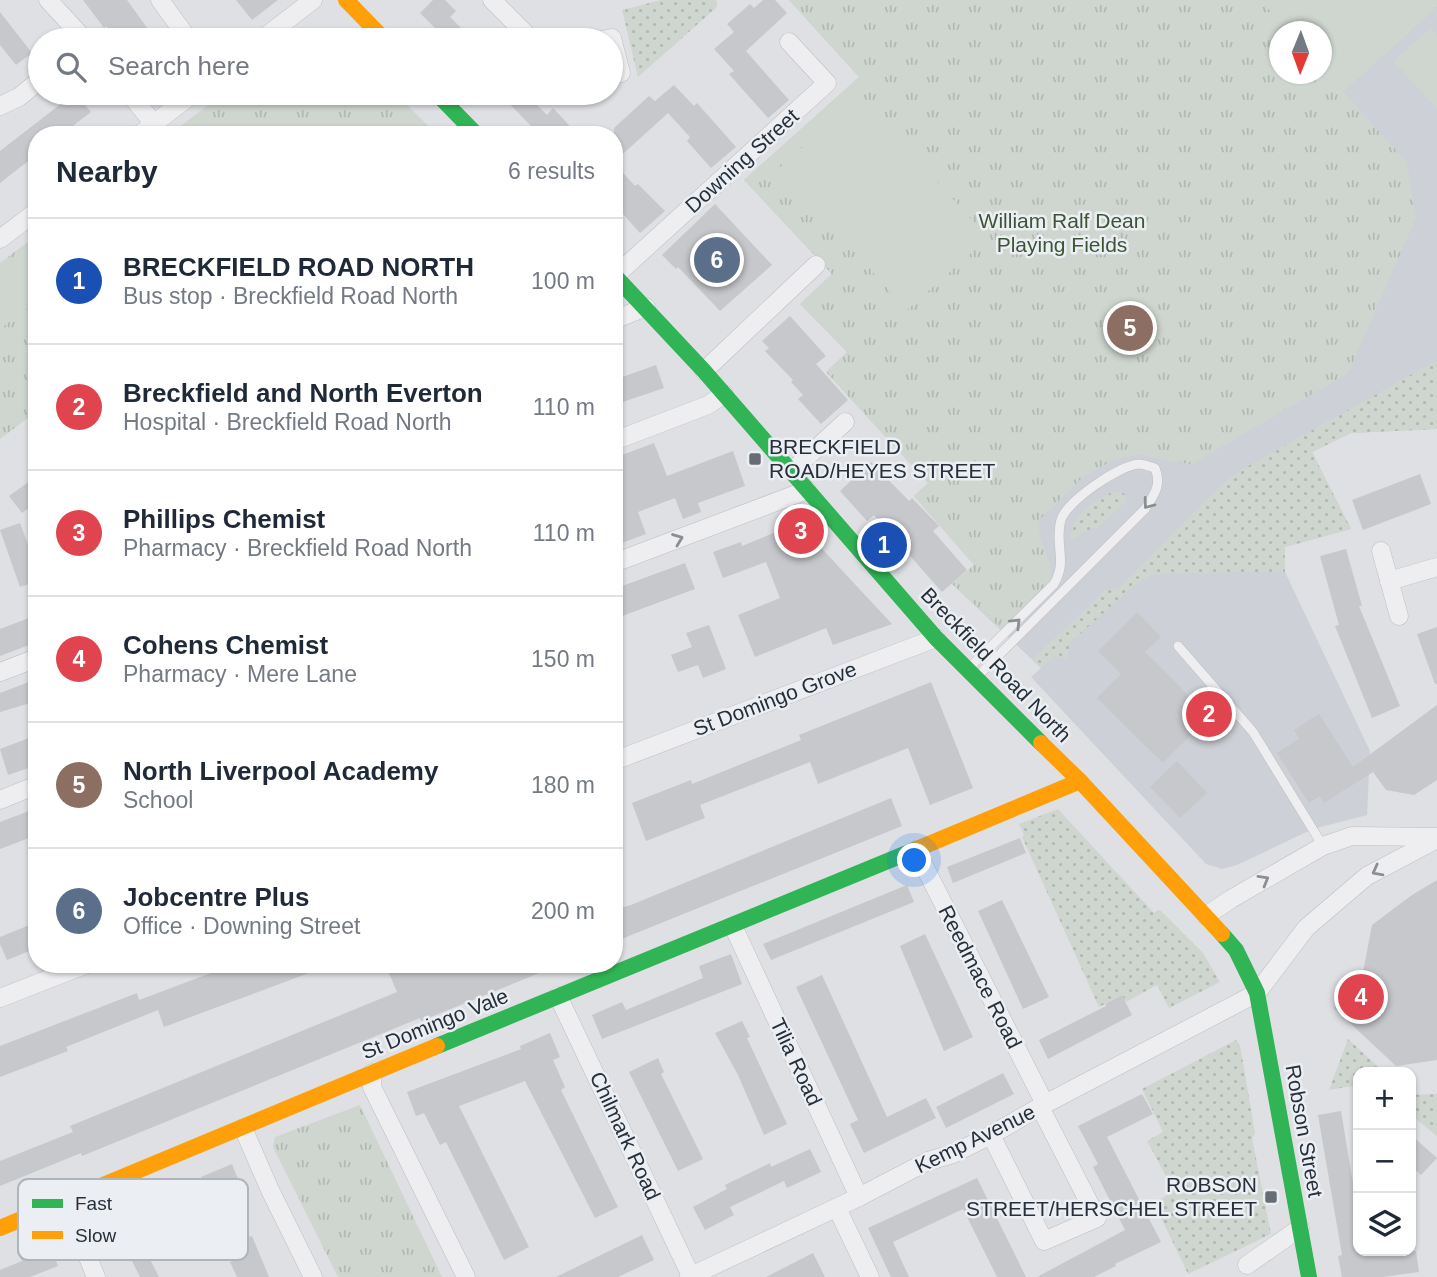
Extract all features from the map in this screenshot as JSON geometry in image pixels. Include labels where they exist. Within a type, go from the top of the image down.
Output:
[{"type":"street","points":[[48,0],[74,28]]},
{"type":"street","points":[[160,0],[180,28]]},
{"type":"street","points":[[277,28],[313,0]]},
{"type":"street","points":[[347,0],[374,28]]},
{"type":"street","points":[[492,0],[520,28]]},
{"type":"street","name":"Downing Street","points":[[623,269],[827,83],[789,42]]},
{"type":"street","points":[[1,105],[28,90]]},
{"type":"street","points":[[139,105],[154,124]]},
{"type":"street","points":[[151,126],[179,105]]},
{"type":"street","points":[[448,105],[468,126]]},
{"type":"street","points":[[0,239],[28,218]]},
{"type":"street","points":[[704,370],[816,265]]},
{"type":"street","name":"Breckfield Road North","points":[[623,284],[704,370],[936,638],[1080,781],[1206,916],[1236,950],[1256,993]]},
{"type":"street","points":[[623,316],[646,307]]},
{"type":"street","points":[[623,438],[708,405],[724,394]]},
{"type":"street","points":[[792,471],[845,422]]},
{"type":"street","points":[[623,560],[807,490]]},
{"type":"street","points":[[1381,551],[1399,616]]},
{"type":"street","points":[[1389,581],[1437,567]]},
{"type":"street","name":"St Domingo Grove","points":[[623,758],[936,638]]},
{"type":"street","points":[[0,672],[28,661]]},
{"type":"street","name":"St Domingo Vale","points":[[623,970],[1080,781]]},
{"type":"street","points":[[0,799],[28,788]]},
{"type":"street","points":[[1206,916],[1323,846],[1352,836],[1437,838]]},
{"type":"street","points":[[1256,993],[1306,928],[1367,876],[1437,838]]},
{"type":"street","name":"Reedmace Road","points":[[916,850],[1097,1218],[1044,1241],[991,1135]]},
{"type":"street","name":"Tilia Road","points":[[733,926],[859,1198]]},
{"type":"street","points":[[0,998],[64,973]]},
{"type":"street","name":"St Domingo Vale","points":[[119,1179],[616,973]]},
{"type":"street","name":"Kemp Avenue","points":[[690,1277],[859,1198],[929,1161],[953,1154],[991,1135],[1042,1105],[1256,993]]},
{"type":"street","name":"Robson Street","points":[[1256,993],[1309,1277]]},
{"type":"street","name":"Chilmark Road","points":[[558,996],[690,1277]]},
{"type":"street","points":[[372,1073],[372,1087],[466,1277]]},
{"type":"street","points":[[243,1128],[313,1277]]},
{"type":"street","points":[[837,1208],[870,1277]]},
{"type":"street","name":"St Domingo Vale","points":[[0,1228],[18,1221]]},
{"type":"street","points":[[1247,1265],[1300,1228]]},
{"type":"street","points":[[89,1260],[96,1277]]},
{"type":"lane","points":[[1139,464],[1155,468],[1159,477],[1158,490],[1145,509],[971,675],[1054,584],[1060,574],[1062,563],[1058,536],[1061,517],[1090,488],[1115,472],[1139,464]]},
{"type":"lane","points":[[1178,646],[1253,732],[1323,846]]},
{"type":"shaded area","name":"William Ralf Dean Playing Fields","points":[[789,0],[1437,0],[1437,429],[1351,433],[1312,452],[1351,529],[1285,547],[1285,572],[1370,751],[1367,815],[1313,829],[1237,865],[1222,869],[1206,864],[1031,677],[1041,668],[952,584],[974,565],[914,496],[928,483],[826,372],[847,352],[800,304],[832,274],[744,180],[859,77]]},
{"type":"green space","points":[[661,0],[716,0],[717,7],[638,77],[622,10]]},
{"type":"green space","name":"William Ralf Dean Playing Fields","points":[[789,0],[1437,0],[1437,7],[1343,92],[1407,162],[1416,218],[1348,373],[1192,464],[1141,454],[1113,460],[1083,477],[1039,520],[1051,579],[1002,629],[952,584],[974,565],[914,496],[928,483],[826,372],[847,352],[800,304],[832,274],[744,180],[859,77]]},
{"type":"green space","points":[[1260,0],[1437,0],[1437,7],[1343,92],[1332,79],[1332,21],[1280,21]]},
{"type":"green space","points":[[1430,28],[1437,36],[1437,109],[1393,61]]},
{"type":"green space","points":[[860,96],[988,238],[907,310],[779,168]]},
{"type":"green space","points":[[208,105],[407,105],[428,126],[181,126]]},
{"type":"green space","points":[[28,242],[28,418],[0,439],[0,263]]},
{"type":"green space","points":[[26,259],[28,262],[28,308],[0,329],[0,279]]},
{"type":"green space","points":[[1437,360],[1437,429],[1351,433],[1312,452],[1351,529],[1285,547],[1285,572],[1164,573],[1149,576],[1137,583],[1070,643],[1066,659],[1055,656],[1041,668],[1032,660],[1105,590],[1120,587],[1219,487],[1238,472]]},
{"type":"green space","points":[[1113,492],[1126,495],[1125,502],[1096,529],[1092,528],[1071,540],[1073,525],[1084,511]]},
{"type":"green space","points":[[1058,809],[1154,913],[1161,911],[1203,953],[1220,982],[1169,1008],[1157,985],[1126,1002],[1122,995],[1099,1007],[1022,837],[1024,835],[1019,824]]},
{"type":"green space","points":[[1348,1039],[1379,1067],[1353,1067],[1353,1086],[1329,1090]]},
{"type":"green space","points":[[1236,1040],[1240,1045],[1255,1133],[1252,1138],[1271,1234],[1188,1274],[1154,1203],[1174,1191],[1147,1141],[1163,1132],[1142,1089]]},
{"type":"green space","points":[[1437,1094],[1437,1136],[1416,1119],[1416,1095]]},
{"type":"green space","points":[[360,1105],[442,1277],[338,1277],[273,1147],[275,1137]]},
{"type":"building","points":[[83,0],[127,0],[147,28],[106,26],[104,28]]},
{"type":"building","points":[[236,0],[278,0],[252,20]]},
{"type":"building","points":[[433,0],[445,0],[456,11],[450,17],[461,28],[435,28],[420,13]]},
{"type":"building","points":[[763,0],[775,0],[787,13],[746,51],[789,100],[768,118],[729,74],[734,71],[714,49],[734,32],[727,24],[750,4],[754,8]]},
{"type":"building","points":[[0,12],[28,48],[28,56],[16,65],[0,45]]},
{"type":"building","points":[[674,85],[694,106],[697,103],[736,147],[711,168],[687,141],[690,137],[668,113],[623,154],[623,126],[616,126],[649,96],[655,101]]},
{"type":"building","points":[[59,105],[85,105],[91,112],[73,126],[32,126]]},
{"type":"building","points":[[511,105],[537,105],[547,115],[553,108],[569,125],[568,126],[531,126]]},
{"type":"building","points":[[28,129],[28,161],[0,183],[0,151]]},
{"type":"building","points":[[623,173],[665,211],[640,233],[623,214]]},
{"type":"building","points":[[715,204],[772,265],[720,311],[678,267],[676,269],[662,255]]},
{"type":"building","points":[[790,316],[826,356],[816,364],[848,400],[821,424],[798,399],[803,395],[791,382],[793,380],[765,351],[769,348],[762,341]]},
{"type":"building","points":[[656,365],[664,388],[623,402],[623,377]]},
{"type":"building","points":[[654,443],[667,476],[733,451],[745,486],[698,503],[701,512],[683,519],[675,498],[638,512],[646,534],[623,543],[623,455]]},
{"type":"building","points":[[871,462],[909,501],[912,498],[939,526],[933,531],[967,570],[942,592],[874,515],[867,521],[840,491]]},
{"type":"building","points":[[1420,474],[1431,504],[1363,530],[1352,500]]},
{"type":"building","points":[[28,482],[28,509],[22,513],[9,496]]},
{"type":"building","points":[[20,523],[28,545],[28,584],[20,587],[0,530]]},
{"type":"building","points":[[798,523],[892,624],[833,645],[826,628],[755,657],[738,615],[780,598],[766,562],[723,578],[713,552],[741,542],[742,546]]},
{"type":"building","points":[[1346,549],[1362,606],[1359,606],[1400,706],[1372,718],[1335,626],[1339,625],[1320,556]]},
{"type":"building","points":[[685,563],[695,589],[623,616],[623,586]]},
{"type":"building","points":[[1137,612],[1161,637],[1145,652],[1209,716],[1163,763],[1097,698],[1121,674],[1098,651]]},
{"type":"building","points":[[28,618],[28,645],[0,656],[0,629]]},
{"type":"building","points":[[709,625],[726,669],[703,678],[698,665],[678,672],[671,655],[692,647],[686,633]]},
{"type":"building","points":[[1437,627],[1437,684],[1435,684],[1417,634]]},
{"type":"building","points":[[28,682],[28,704],[0,712],[0,693]]},
{"type":"building","points":[[931,682],[973,788],[930,805],[908,748],[818,784],[810,762],[700,805],[705,818],[646,841],[632,803],[691,780],[692,784],[801,740],[799,735]]},
{"type":"building","points":[[1437,705],[1437,780],[1414,795],[1386,790],[1373,772],[1324,803],[1320,796],[1309,803],[1277,753],[1299,739],[1294,730],[1319,714],[1353,767]]},
{"type":"building","points":[[28,738],[28,768],[8,775],[0,749]]},
{"type":"building","points":[[1177,761],[1207,793],[1180,818],[1150,787]]},
{"type":"building","points":[[891,798],[902,826],[623,938],[623,907]]},
{"type":"building","points":[[28,811],[28,838],[0,849],[0,822]]},
{"type":"building","points":[[1020,838],[1026,853],[953,883],[947,867]]},
{"type":"building","points":[[1437,880],[1437,1060],[1396,1066],[1334,1008],[1362,978],[1372,925]]},
{"type":"building","points":[[907,885],[914,902],[771,960],[763,944]]},
{"type":"building","points":[[1002,900],[1049,997],[1023,1009],[978,911]]},
{"type":"building","points":[[28,926],[28,952],[7,960],[0,937]]},
{"type":"building","points":[[925,934],[973,1037],[944,1051],[900,946]]},
{"type":"building","points":[[731,954],[742,984],[602,1039],[592,1015],[622,1002],[626,1010],[703,978],[699,966]]},
{"type":"building","points":[[211,973],[309,973],[164,1027],[158,1010],[66,1047],[68,1051],[0,1077],[0,1046],[137,993],[139,1000]]},
{"type":"building","points":[[389,973],[539,973],[421,1021],[420,1018],[82,1156],[81,1153],[0,1186],[0,1161],[73,1132],[70,1126],[397,992]]},
{"type":"building","points":[[822,975],[887,1117],[926,1098],[936,1118],[864,1153],[850,1124],[858,1120],[796,987]]},
{"type":"building","points":[[1122,995],[1132,1015],[1048,1059],[1039,1040]]},
{"type":"building","points":[[742,1021],[750,1037],[747,1038],[787,1124],[764,1135],[738,1075],[715,1033]]},
{"type":"building","points":[[550,1033],[560,1057],[553,1060],[565,1087],[561,1090],[618,1207],[595,1218],[525,1081],[459,1106],[529,1247],[504,1260],[446,1142],[440,1145],[424,1113],[416,1116],[407,1092],[521,1049],[520,1046]]},
{"type":"building","points":[[658,1058],[664,1072],[661,1074],[703,1159],[678,1171],[629,1072]]},
{"type":"building","points":[[1003,1073],[1014,1094],[946,1128],[936,1107]]},
{"type":"building","points":[[1142,1094],[1153,1114],[1107,1137],[1161,1242],[1094,1277],[1037,1277],[1125,1230],[1093,1167],[1098,1164],[1078,1126]]},
{"type":"building","points":[[1341,1111],[1353,1184],[1353,1256],[1416,1256],[1416,1251],[1419,1272],[1383,1277],[1342,1277],[1338,1256],[1342,1255],[1318,1115]]},
{"type":"building","points":[[1416,1139],[1437,1158],[1421,1175],[1416,1170]]},
{"type":"building","points":[[810,1149],[821,1172],[787,1188],[784,1181],[730,1207],[734,1215],[705,1230],[693,1207],[727,1189],[725,1185],[770,1163],[771,1167]]},
{"type":"building","points":[[232,1164],[238,1179],[202,1179],[201,1177]]},
{"type":"building","points":[[977,1178],[1026,1277],[997,1277],[963,1209],[893,1242],[909,1277],[891,1277],[868,1228]]},
{"type":"building","points":[[248,1233],[252,1236],[269,1277],[237,1277],[230,1262],[248,1260]]},
{"type":"building","points":[[642,1235],[654,1260],[618,1277],[556,1277]]},
{"type":"building","points":[[813,1253],[825,1277],[766,1277]]},
{"type":"building","points":[[56,1260],[58,1266],[30,1277],[0,1277],[0,1270],[22,1261]]},
{"type":"building","points":[[132,1260],[150,1260],[159,1277],[140,1277]]},
{"type":"traffic: fast","points":[[448,105],[468,126]]},
{"type":"traffic: fast","points":[[623,285],[704,371],[936,638],[1041,743]]},
{"type":"traffic: fast","points":[[623,970],[917,849]]},
{"type":"traffic: fast","points":[[1222,934],[1236,950],[1257,993],[1309,1277]]},
{"type":"traffic: fast","points":[[437,1046],[615,973]]},
{"type":"traffic: slow","points":[[346,0],[373,28]]},
{"type":"traffic: slow","points":[[1041,743],[1080,781],[1222,934]]},
{"type":"traffic: slow","points":[[917,849],[1080,781]]},
{"type":"traffic: slow","points":[[118,1179],[437,1046]]},
{"type":"traffic: slow","points":[[0,1228],[18,1221]]},
{"type":"place","name":"Jobcentre Plus","points":[[717,260]]},
{"type":"place","name":"North Liverpool Academy","points":[[1130,328]]},
{"type":"place","name":"BRECKFIELD ROAD/HEYES STREET","points":[[755,459]]},
{"type":"place","name":"Phillips Chemist","points":[[801,531]]},
{"type":"place","name":"BRECKFIELD ROAD NORTH","points":[[884,545]]},
{"type":"place","name":"Breckfield and North Everton","points":[[1209,714]]},
{"type":"place","name":"Cohens Chemist","points":[[1361,997]]},
{"type":"place","name":"ROBSON STREET/HERSCHEL STREET","points":[[1271,1197]]}]
